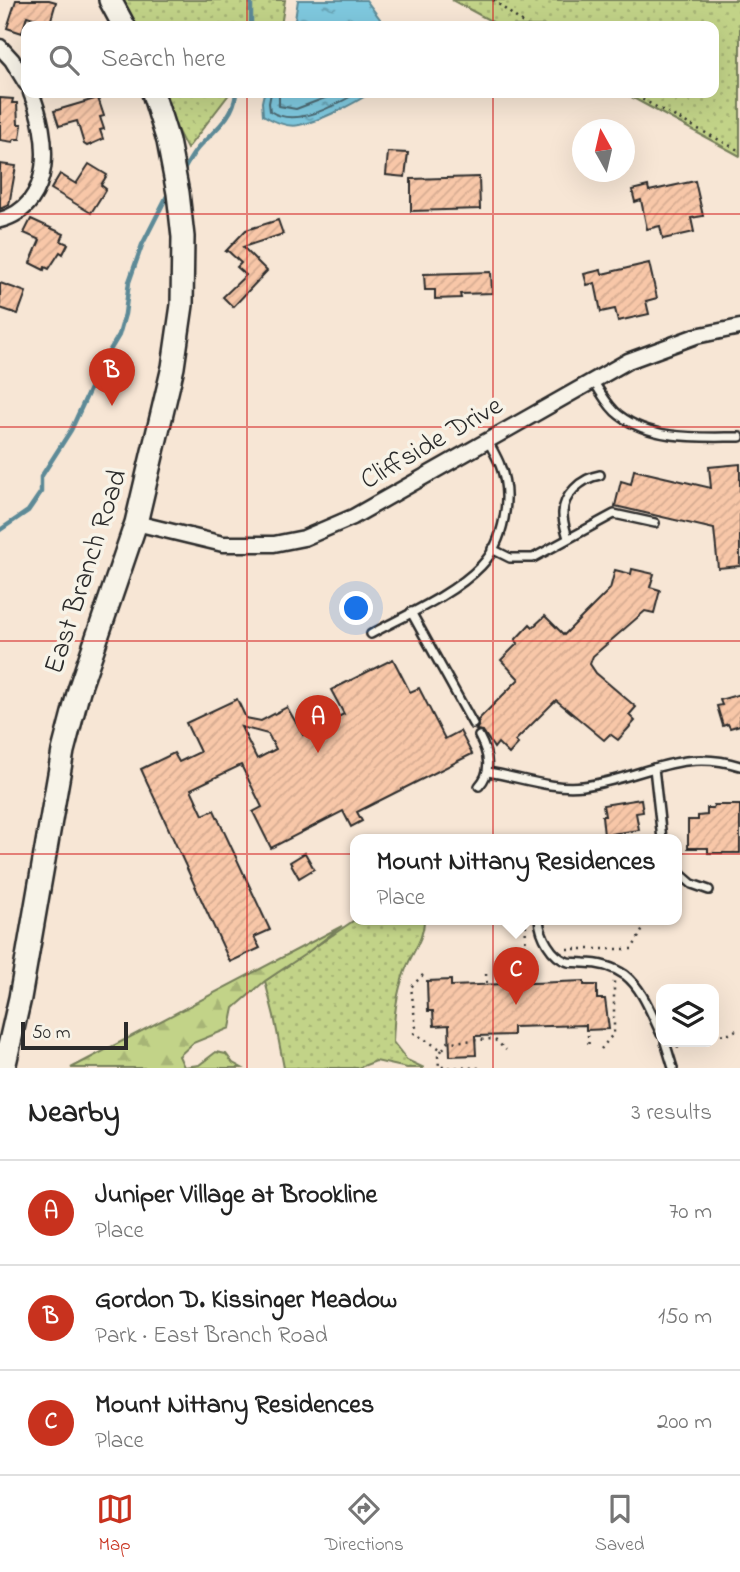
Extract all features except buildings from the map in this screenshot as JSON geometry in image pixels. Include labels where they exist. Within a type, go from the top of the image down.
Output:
[{"type":"main road","points":[[110,0],[121,21]]},
{"type":"main road","name":"East Branch Road","points":[[4,1068],[20,998],[63,751],[79,690],[136,523],[173,367],[183,305],[184,257],[178,193],[169,141],[155,98]]},
{"type":"street","points":[[0,47],[21,75]]},
{"type":"street","points":[[0,220],[18,214],[32,200],[41,183],[43,137],[33,98]]},
{"type":"street","name":"Cliffside Drive","points":[[136,523],[223,544],[274,544],[304,538],[354,517],[593,381],[662,347],[696,336],[740,327]]},
{"type":"lane","points":[[593,381],[618,414],[633,424],[679,437],[740,437]]},
{"type":"lane","points":[[371,634],[462,583],[480,567],[492,549],[503,522],[505,503],[502,472],[487,441]]},
{"type":"lane","points":[[568,538],[563,515],[564,504],[578,484],[600,475]]},
{"type":"lane","points":[[492,549],[510,558],[533,558],[614,514],[655,523]]},
{"type":"lane","points":[[411,612],[473,724]]},
{"type":"lane","points":[[479,736],[487,755],[488,772],[479,786]]},
{"type":"lane","points":[[488,772],[571,787],[604,783],[654,768],[701,759],[714,759],[740,766]]},
{"type":"lane","points":[[654,768],[661,834]]},
{"type":"lane","points":[[682,875],[692,884],[709,890]]},
{"type":"lane","points":[[540,925],[550,948],[568,962],[603,964],[625,975],[642,995],[656,1024]]},
{"type":"lane","points":[[667,1047],[673,1068]]},
{"type":"path","points":[[494,0],[521,21]]},
{"type":"path","points":[[639,98],[740,151]]},
{"type":"path","points":[[525,962],[526,925]]},
{"type":"path","points":[[564,952],[569,948],[632,949],[643,929]]},
{"type":"path","points":[[486,974],[486,984]]},
{"type":"path","points":[[423,975],[411,987],[416,1028],[414,1033],[442,1050]]},
{"type":"path","points":[[601,1049],[614,1033],[614,978]]},
{"type":"path","points":[[719,1035],[729,1034],[740,1028]]},
{"type":"path","points":[[588,1035],[589,1049]]},
{"type":"path","points":[[480,1068],[439,1067],[438,1056],[448,1042],[490,1037],[506,1051]]},
{"type":"green space","points":[[110,0],[285,0],[282,21],[121,21]]},
{"type":"green space","points":[[452,0],[740,0],[740,156],[633,98],[719,98],[719,21],[491,21]]},
{"type":"green space","points":[[161,98],[226,98],[187,149]]},
{"type":"green space","points":[[350,923],[424,925],[399,989],[393,1042],[407,1060],[424,1068],[407,1068],[376,1061],[358,1068],[284,1068],[265,981]]},
{"type":"green space","points":[[342,926],[265,981],[234,1008],[230,1028],[193,1043],[179,1056],[184,1067],[199,1065],[216,1052],[226,1054],[233,1063],[242,1068],[71,1068]]},
{"type":"water","points":[[298,0],[366,0],[381,21],[295,21]]},
{"type":"water","points":[[263,98],[361,98],[326,116],[294,126],[263,115]]},
{"type":"waterway","points":[[251,0],[251,21]]},
{"type":"waterway","points":[[182,173],[196,151],[227,117],[235,98]]},
{"type":"waterway","points":[[0,530],[28,511],[41,492],[41,477],[71,430],[100,367],[119,335],[129,282],[142,245],[169,192]]},
{"type":"place","name":"Gordon D. Kissinger Meadow","points":[[112,406]]},
{"type":"place","name":"Juniper Village at Brookline","points":[[318,753]]},
{"type":"place","name":"Mount Nittany Residences","points":[[516,1005]]}]
